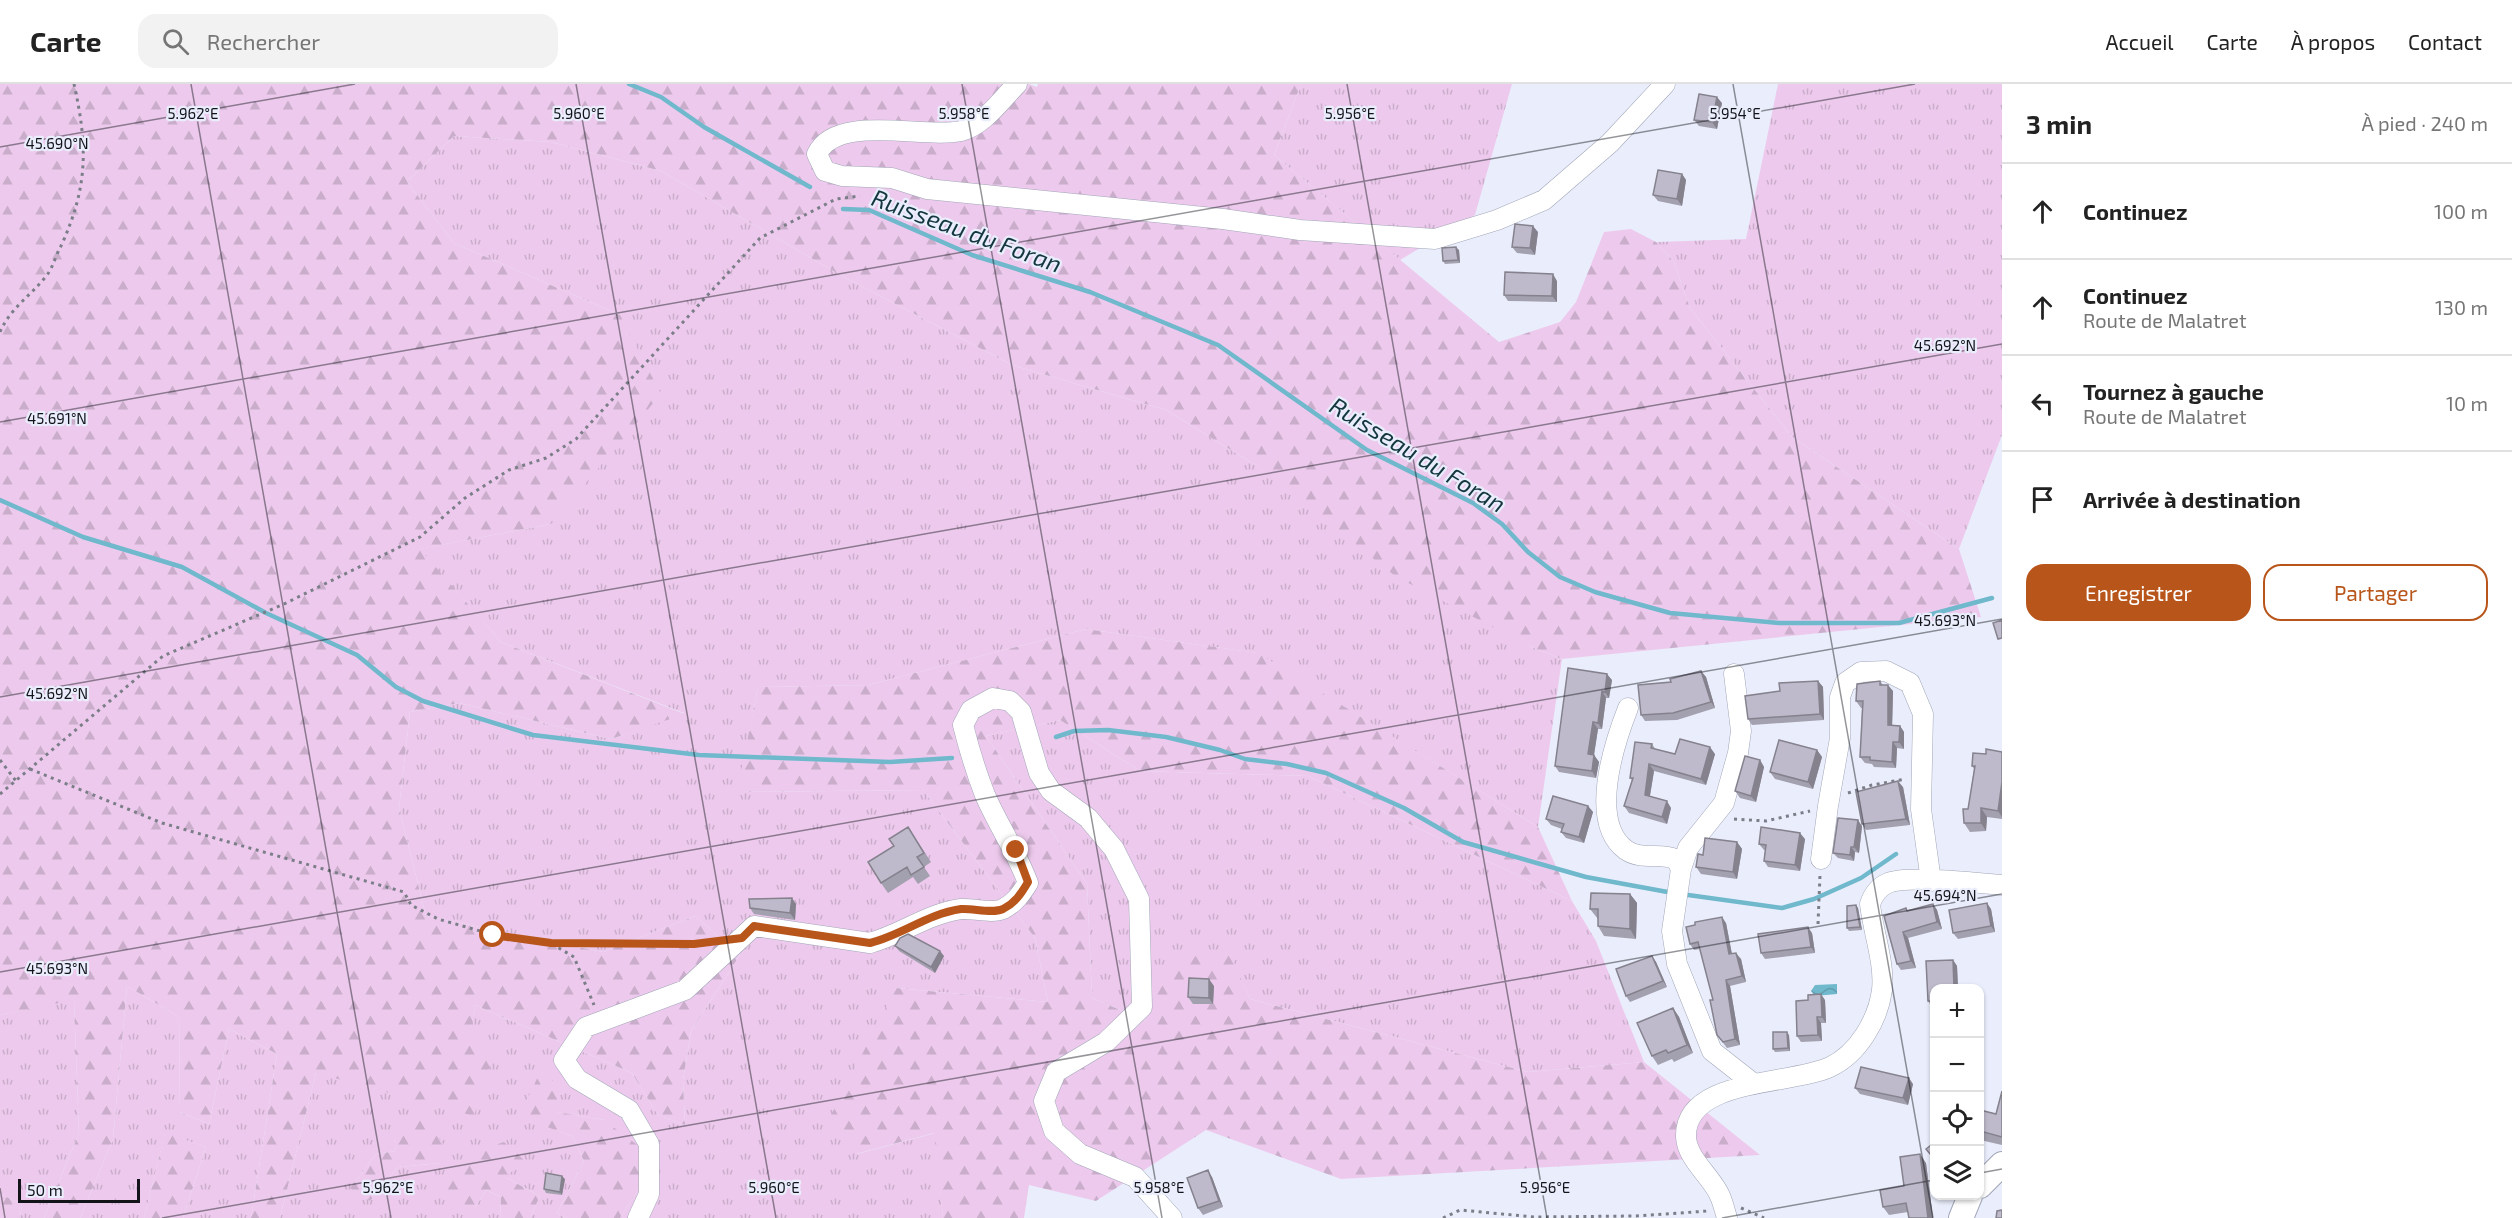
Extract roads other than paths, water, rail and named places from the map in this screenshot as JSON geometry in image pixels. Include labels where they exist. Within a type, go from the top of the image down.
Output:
[{"type":"street","points":[[1017,84],[983,120],[963,130],[940,133],[874,129],[834,137],[822,143],[817,154],[825,171],[842,176],[892,178],[927,189],[1223,219],[1300,230],[1435,239],[1497,220],[1544,200],[1610,143],[1665,84]]},
{"type":"street","points":[[1821,866],[1827,806],[1840,738],[1840,697],[1845,683],[1861,672],[1887,671],[1910,683],[1923,714],[1921,809],[1931,881]]},
{"type":"street","points":[[1734,674],[1740,731],[1738,753],[1724,803],[1689,848],[1680,876],[1672,931],[1677,964],[1712,1051],[1754,1084]]},
{"type":"street","points":[[638,1218],[649,1194],[649,1144],[629,1110],[577,1079],[564,1060],[586,1027],[685,990],[754,926],[870,943],[886,939],[925,918],[962,909],[1000,910],[1019,898],[1028,882],[1016,850],[986,797],[972,761],[963,725],[971,710],[993,698],[1010,701],[1020,712],[1039,773],[1051,791],[1088,819],[1114,849],[1139,899],[1142,1007],[1106,1042],[1056,1072],[1044,1101],[1054,1131],[1080,1154],[1135,1177],[1172,1218]]},
{"type":"street","points":[[1628,708],[1614,746],[1607,821],[1617,840],[1627,851],[1647,856],[1666,855],[1676,859],[1680,876]]},
{"type":"street","points":[[1726,1214],[1720,1197],[1690,1150],[1686,1140],[1688,1120],[1696,1107],[1721,1093],[1754,1084],[1812,1074],[1832,1066],[1849,1055],[1871,1023],[1882,989],[1870,904],[1872,897],[1887,883],[1931,881],[2002,885]]},
{"type":"street","points":[[1984,1186],[2002,1164]]},
{"type":"street","points":[[1961,1218],[1974,1200]]},
{"type":"water","points":[[1837,984],[1837,994],[1815,996],[1811,991],[1815,985]]},
{"type":"waterway","name":"Ruisseau du Foran","points":[[629,84],[661,97],[704,127],[810,187]]},
{"type":"waterway","name":"Ruisseau du Foran","points":[[843,209],[869,210],[972,255],[1090,292],[1218,345],[1367,450],[1473,503],[1502,524],[1528,552],[1560,577],[1595,592],[1670,613],[1779,623],[1899,623],[1992,598]]},
{"type":"waterway","points":[[0,500],[83,537],[182,567],[266,613],[357,655],[396,687],[423,701],[533,735],[699,755],[890,762],[952,758]]},
{"type":"waterway","points":[[1056,737],[1074,731],[1108,730],[1166,737],[1220,750],[1245,759],[1287,764],[1326,773],[1404,808],[1463,842],[1586,877],[1673,893]]},
{"type":"waterway","points":[[1681,894],[1782,908],[1814,899],[1861,878],[1896,854]]}]
